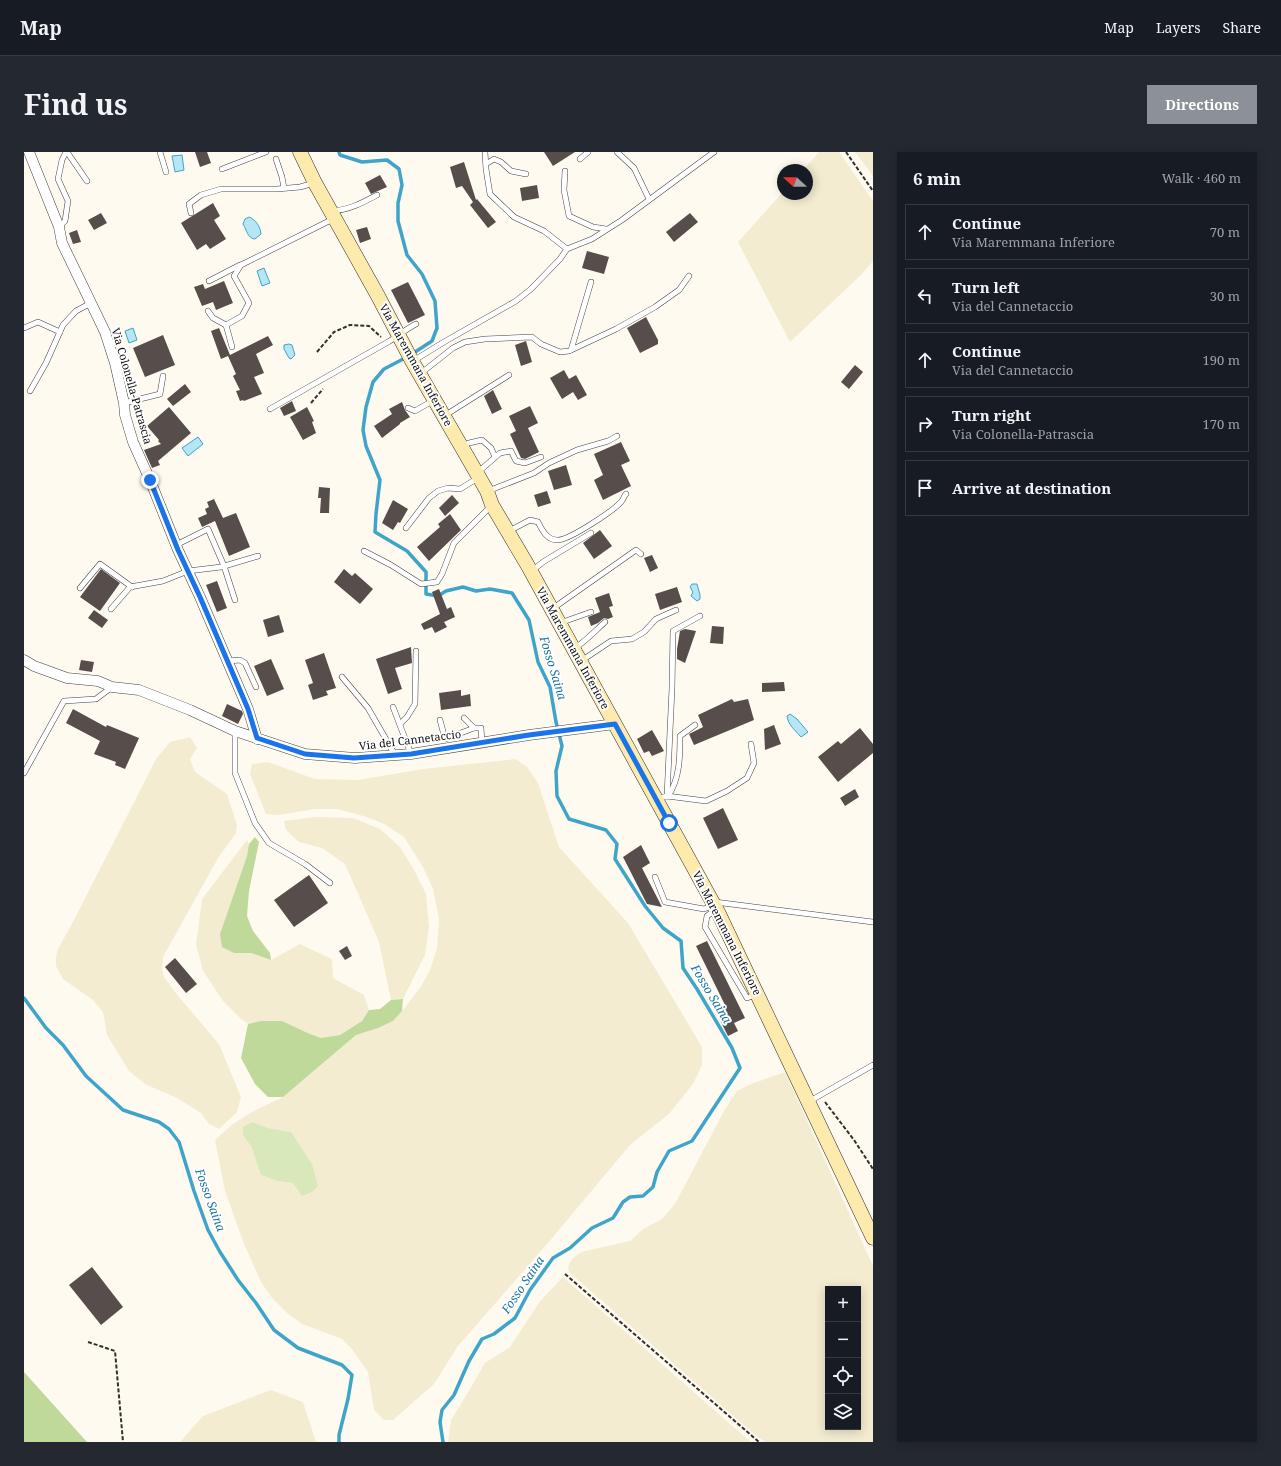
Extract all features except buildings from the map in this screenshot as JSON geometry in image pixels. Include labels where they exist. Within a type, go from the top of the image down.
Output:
[{"type":"main road","name":"Via Maremmana Inferiore","points":[[300,152],[378,296],[403,349],[420,375],[460,447],[487,491],[492,505],[615,724],[664,797],[714,905],[758,993],[815,1099],[873,1238]]},
{"type":"street","name":"Via Colonella-Patrascia","points":[[28,152],[59,227],[62,243],[105,332],[115,363],[132,442],[150,480],[176,545],[248,709],[257,738]]},
{"type":"street","name":"Via del Cannetaccio","points":[[24,660],[34,666],[67,678],[98,681],[112,687],[139,690],[190,710],[236,731],[305,754],[354,758],[411,754],[552,732],[615,724]]},
{"type":"lane","points":[[59,227],[65,222],[68,201],[58,179],[62,160],[66,152],[87,181]]},
{"type":"lane","points":[[160,152],[166,172]]},
{"type":"lane","points":[[222,169],[266,152]]},
{"type":"lane","points":[[485,152],[490,194],[514,216],[544,231],[567,249]]},
{"type":"lane","points":[[580,159],[588,152]]},
{"type":"lane","points":[[617,152],[634,168],[649,199]]},
{"type":"lane","points":[[270,409],[403,349],[444,342],[516,301],[531,290],[560,259],[567,249],[592,239],[622,220],[714,152]]},
{"type":"lane","points":[[276,159],[284,188]]},
{"type":"lane","points":[[486,164],[494,159],[501,162],[511,171],[526,174]]},
{"type":"lane","points":[[565,172],[564,190],[569,216],[594,227],[606,229]]},
{"type":"lane","points":[[191,214],[189,204],[200,195],[221,189],[300,187],[315,182]]},
{"type":"lane","points":[[209,281],[333,214],[354,207],[377,195]]},
{"type":"lane","points":[[226,325],[242,316],[249,303],[234,276],[241,265]]},
{"type":"lane","points":[[420,375],[453,348],[465,342],[485,339],[532,337],[541,344],[560,352],[571,350],[616,329],[655,307],[679,290],[688,276]]},
{"type":"lane","points":[[571,350],[591,282]]},
{"type":"lane","points":[[30,391],[46,364],[63,325],[76,310],[91,303]]},
{"type":"lane","points":[[208,311],[213,318],[226,325],[232,347]]},
{"type":"lane","points":[[24,328],[38,322],[60,332]]},
{"type":"lane","points":[[403,349],[404,330],[416,324]]},
{"type":"lane","points":[[444,416],[509,375]]},
{"type":"lane","points":[[124,403],[160,394],[163,376]]},
{"type":"lane","points":[[408,408],[415,411],[434,399]]},
{"type":"lane","points":[[487,491],[534,473],[549,462],[577,450],[608,441],[617,436]]},
{"type":"lane","points":[[460,447],[468,443],[482,440],[491,448],[495,457]]},
{"type":"lane","points":[[406,528],[429,498],[438,491],[448,488],[460,489],[500,453],[511,451],[516,461],[524,463],[541,457]]},
{"type":"lane","points":[[508,532],[530,520],[538,522],[547,536],[557,540],[570,537],[607,514],[621,502],[626,494]]},
{"type":"lane","points":[[364,551],[391,565],[421,584],[437,582],[442,574],[454,543],[492,505]]},
{"type":"lane","points":[[176,545],[208,529],[224,566],[236,600]]},
{"type":"lane","points":[[531,572],[543,562],[591,533]]},
{"type":"lane","points":[[551,610],[636,550],[641,554]]},
{"type":"lane","points":[[111,609],[130,587],[163,581],[188,571],[224,566],[258,556]]},
{"type":"lane","points":[[80,588],[100,564],[132,587]]},
{"type":"lane","points":[[577,656],[611,641],[632,639],[644,632],[656,619],[676,610]]},
{"type":"lane","points":[[559,624],[591,612]]},
{"type":"lane","points":[[664,797],[672,688],[672,631],[700,616]]},
{"type":"lane","points":[[577,656],[585,642],[595,630],[606,622]]},
{"type":"lane","points":[[400,724],[407,717],[415,704],[416,651]]},
{"type":"lane","points":[[227,661],[240,660],[245,664],[256,687]]},
{"type":"lane","points":[[342,677],[368,708],[395,755]]},
{"type":"lane","points":[[24,773],[64,701],[96,699],[112,687]]},
{"type":"lane","points":[[393,707],[411,754]]},
{"type":"lane","points":[[464,718],[474,728]]},
{"type":"lane","points":[[440,720],[445,740],[474,728],[480,728],[482,743]]},
{"type":"lane","points":[[664,797],[672,790],[679,763],[680,736],[695,726]]},
{"type":"lane","points":[[236,731],[235,773],[255,823],[269,843],[305,864],[330,883]]},
{"type":"lane","points":[[664,797],[706,801],[727,791],[747,778],[754,763],[750,744]]},
{"type":"lane","points":[[655,878],[665,902],[704,909],[714,905],[873,922]]},
{"type":"lane","points":[[815,1099],[873,1065]]},
{"type":"path","points":[[846,152],[873,190]]},
{"type":"path","points":[[317,352],[334,332],[350,325],[369,326],[378,335],[403,349]]},
{"type":"path","points":[[815,1099],[854,1140],[873,1169]]},
{"type":"path","points":[[565,1274],[759,1442]]},
{"type":"path","points":[[88,1342],[115,1351],[123,1442]]},
{"type":"shaded area","points":[[819,152],[839,152],[873,201],[873,261],[861,275],[790,342],[738,242],[777,199],[777,200],[813,200],[813,164],[808,164]]},
{"type":"shaded area","points":[[855,152],[873,152],[873,176]]},
{"type":"shaded area","points":[[190,737],[197,748],[190,759],[195,772],[227,794],[237,825],[236,833],[218,858],[163,957],[162,968],[164,977],[178,996],[219,1044],[241,1097],[237,1112],[219,1129],[209,1124],[201,1113],[177,1098],[145,1084],[129,1071],[107,1035],[103,1012],[93,1000],[63,979],[56,966],[58,949],[156,759],[170,742]]},
{"type":"shaded area","points":[[516,759],[527,767],[538,783],[559,847],[628,923],[702,1047],[702,1065],[693,1084],[669,1114],[630,1145],[548,1243],[458,1346],[434,1384],[393,1420],[384,1420],[374,1410],[368,1372],[351,1348],[342,1339],[302,1324],[287,1313],[272,1298],[261,1282],[244,1244],[225,1191],[215,1140],[233,1124],[252,1112],[283,1097],[356,1035],[378,1028],[393,1021],[420,988],[430,970],[437,948],[439,919],[433,889],[423,867],[404,837],[384,824],[367,817],[337,809],[315,809],[278,815],[266,814],[250,774],[252,764],[268,762],[315,779],[358,780],[423,769]],"holes":[[[253,1122],[268,1128],[291,1132],[293,1183],[277,1181],[261,1175],[251,1146]]]},
{"type":"shaded area","points":[[315,817],[353,818],[380,829],[400,847],[426,894],[429,927],[425,955],[403,999],[391,1000],[379,942],[345,864],[322,848],[299,842],[286,830],[284,821]]},
{"type":"shaded area","points":[[247,840],[249,844],[247,856],[220,934],[234,953],[251,953],[271,960],[300,944],[332,959],[333,978],[364,995],[369,1010],[362,1021],[340,1035],[321,1038],[282,1021],[261,1021],[248,1024],[223,1001],[203,971],[196,944],[202,899]]},
{"type":"shaded area","points":[[785,1072],[873,1266],[873,1442],[765,1442],[569,1272],[568,1266],[572,1259],[581,1252],[630,1241],[643,1229],[662,1219],[675,1204],[724,1111],[737,1091],[751,1084]]},
{"type":"shaded area","points":[[563,1277],[751,1442],[448,1442],[451,1420],[485,1363],[510,1347],[540,1301]]},
{"type":"shaded area","points":[[271,1390],[303,1402],[316,1442],[180,1442],[203,1416]]},
{"type":"green space","points":[[255,837],[259,842],[249,891],[247,916],[253,931],[270,953],[271,960],[251,953],[234,953],[222,947],[220,934],[247,856],[249,844]]},
{"type":"green space","points":[[403,999],[402,1011],[393,1021],[378,1028],[356,1035],[283,1097],[268,1097],[255,1084],[241,1058],[248,1024],[261,1021],[282,1021],[321,1038],[340,1035],[362,1021],[369,1010],[380,1009],[391,1000]]},
{"type":"green space","points":[[253,1122],[268,1128],[291,1132],[312,1164],[318,1186],[312,1192],[302,1196],[293,1183],[277,1181],[261,1175],[251,1146],[243,1135],[243,1127]]},
{"type":"green space","points":[[24,1372],[87,1442],[24,1442]]},
{"type":"water","points":[[182,155],[184,170],[175,172],[172,156]]},
{"type":"water","points":[[249,217],[259,226],[261,234],[255,239],[250,237],[243,224],[245,219]]},
{"type":"water","points":[[264,268],[270,283],[262,286],[257,271]]},
{"type":"water","points":[[133,328],[137,340],[129,343],[125,331]]},
{"type":"water","points":[[284,345],[292,345],[295,355],[291,359],[284,349]]},
{"type":"water","points":[[198,437],[203,444],[188,456],[182,448]]},
{"type":"water","points":[[692,584],[697,584],[700,599],[697,601],[691,596],[693,592],[690,587]]},
{"type":"water","points":[[790,714],[797,719],[808,732],[801,737],[789,722],[787,716]]},
{"type":"waterway","name":"Fosso Saina","points":[[339,152],[340,155],[362,162],[387,160],[399,169],[402,185],[398,203],[398,221],[407,255],[422,274],[435,301],[437,328],[432,341],[412,354]]},
{"type":"waterway","name":"Fosso Saina","points":[[407,357],[384,369],[373,382],[366,407],[363,430],[366,446],[380,480],[375,532],[407,551],[426,572],[426,594],[438,596],[446,591],[463,587],[476,591],[490,589],[512,593],[529,620],[538,662],[550,687],[562,746],[556,771],[557,796],[569,819],[606,830],[617,844],[615,859],[645,906],[663,928],[681,941],[683,968],[732,1048],[740,1068],[692,1141],[669,1151],[657,1172],[653,1187],[643,1196],[630,1197],[623,1202],[613,1218],[592,1228],[570,1248],[553,1258],[530,1290],[515,1318],[494,1334],[482,1339],[469,1361],[454,1395],[442,1410],[440,1422],[443,1442]]},
{"type":"waterway","name":"Fosso Saina","points":[[24,998],[46,1028],[63,1045],[86,1076],[123,1110],[159,1122],[169,1129],[179,1142],[208,1230],[238,1280],[274,1330],[298,1348],[342,1365],[352,1375],[339,1435],[339,1442]]},
{"type":"route","points":[[150,480],[178,550],[248,709],[257,738],[305,754],[354,758],[411,754],[529,735],[615,724],[669,823]]}]
